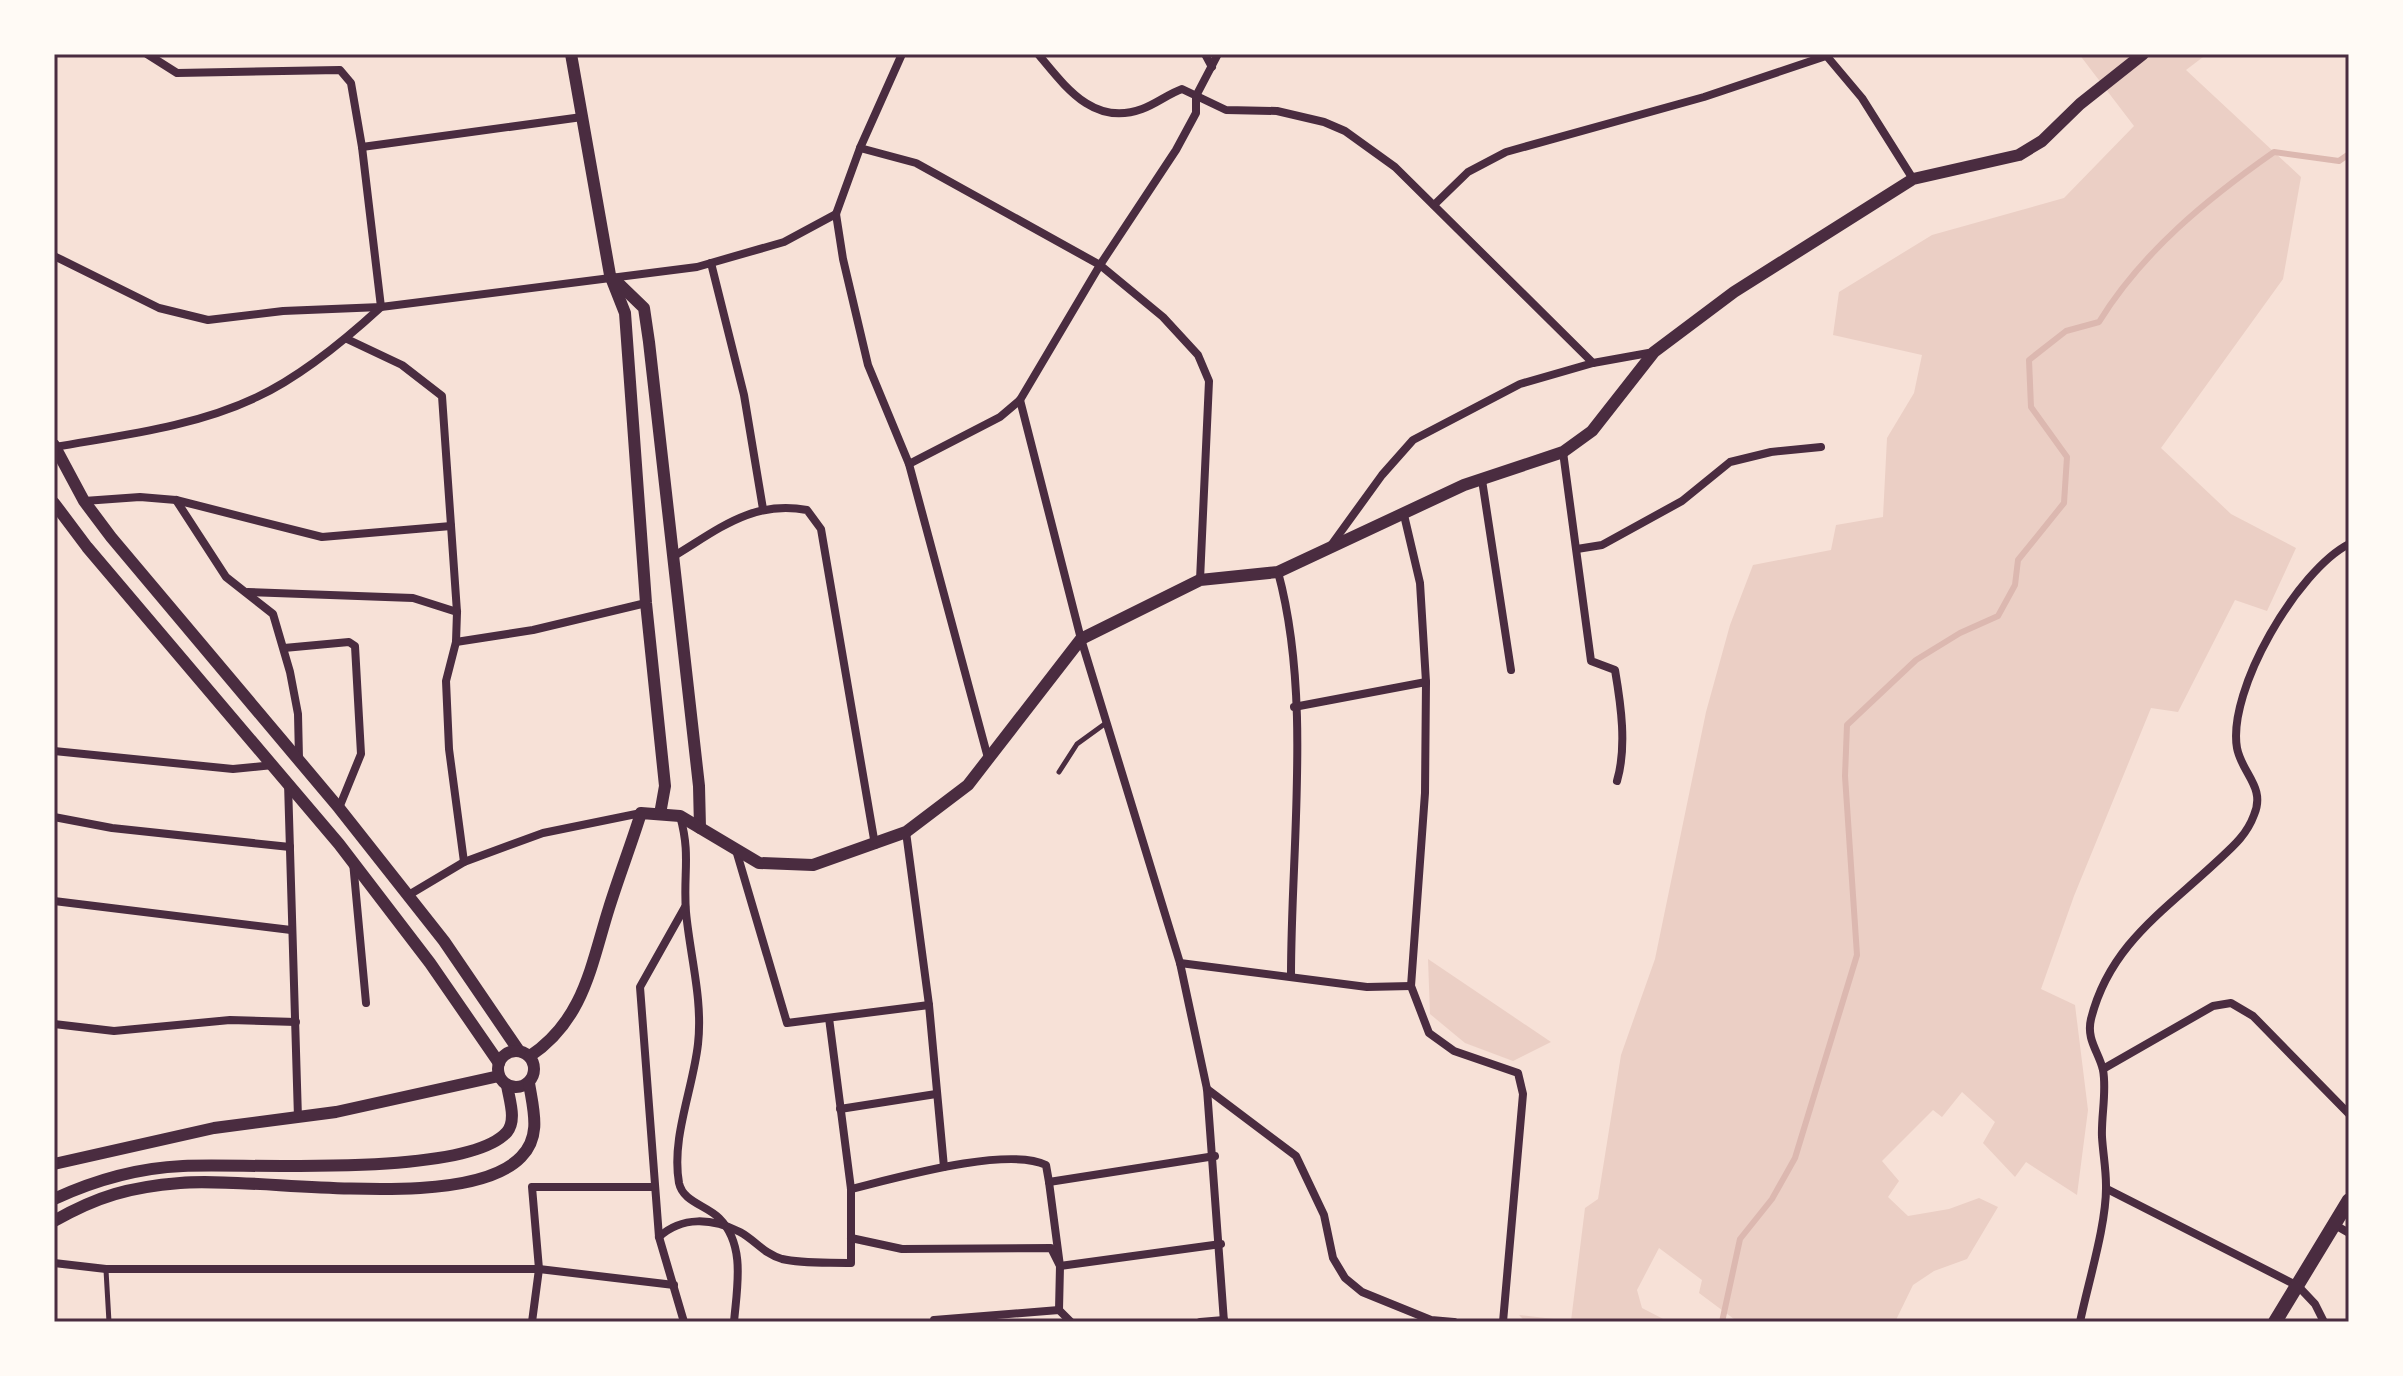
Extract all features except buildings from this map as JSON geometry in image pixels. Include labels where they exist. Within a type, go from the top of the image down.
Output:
[{"type":"main road","points":[[2275,1322],[2349,1200]]},
{"type":"street","points":[[147,54],[177,73],[340,70],[351,83],[362,147],[381,307]]},
{"type":"street","points":[[571,54],[610,275],[625,313],[646,603],[665,786],[660,814]]},
{"type":"street","points":[[902,54],[860,148],[836,214],[868,365],[909,464],[988,758]]},
{"type":"street","points":[[1038,54],[1076,99],[1107,112],[1142,109],[1182,89],[1226,110],[1277,111],[1324,122],[1345,131],[1395,167],[1593,363]]},
{"type":"street","points":[[1205,54],[1212,67]]},
{"type":"street","points":[[909,464],[1000,417],[1020,400],[1100,265],[1176,150],[1196,113],[1196,96],[1218,54]]},
{"type":"street","points":[[407,896],[464,862],[543,833],[641,813],[680,816],[759,863],[813,865],[875,846],[906,832],[968,785],[1081,639],[1200,580],[1278,572],[1482,480],[1563,452],[1592,431],[1654,352],[1734,292],[1913,179],[2019,155],[2042,141],[2080,104],[2143,54]]},
{"type":"street","points":[[1434,205],[1468,172],[1506,152],[1704,97],[1825,55],[1862,98],[1913,179]]},
{"type":"street","points":[[362,147],[582,117]]},
{"type":"street","points":[[860,148],[916,163],[1100,265],[1163,317],[1198,355],[1209,381],[1200,580]]},
{"type":"street","points":[[54,256],[159,308],[208,320],[283,311],[381,307],[711,263],[784,242],[836,214]]},
{"type":"street","points":[[711,263],[744,395],[763,509]]},
{"type":"street","points":[[610,275],[644,308],[674,556],[700,828]]},
{"type":"street","points":[[54,1221],[94,1198],[127,1189],[184,1183],[421,1188],[474,1181],[501,1172],[531,1145],[536,1125],[529,1083],[535,1067],[444,941],[339,808],[84,501],[54,446],[169,427],[258,397],[347,339],[381,307]]},
{"type":"street","points":[[347,339],[402,365],[442,396],[457,612],[456,642],[446,681],[449,749],[464,862]]},
{"type":"street","points":[[1330,548],[1382,475],[1413,440],[1520,384],[1593,363],[1654,352]]},
{"type":"street","points":[[1020,400],[1081,639],[1180,963],[1207,1089],[1215,1156],[1224,1321],[1200,1322]]},
{"type":"street","points":[[1577,549],[1602,545],[1682,501],[1730,462],[1771,452],[1821,447]]},
{"type":"street","points":[[1563,452],[1591,661],[1615,670],[1620,700],[1621,767],[1617,781]]},
{"type":"street","points":[[1482,480],[1511,670]]},
{"type":"street","points":[[84,501],[140,497],[176,500],[322,537],[451,526]]},
{"type":"street","points":[[176,500],[226,577],[273,614],[284,648],[298,714],[300,760]]},
{"type":"street","points":[[54,503],[87,547],[288,781],[353,862],[430,963],[502,1075],[518,1088],[529,1083]]},
{"type":"street","points":[[674,556],[743,515],[779,505],[807,510],[821,529],[875,846]]},
{"type":"street","points":[[1404,515],[1420,583],[1426,682],[1425,793],[1411,986],[1429,1033],[1454,1051],[1518,1073],[1523,1094],[1503,1322]]},
{"type":"street","points":[[2080,1322],[2107,1189],[2102,1137],[2103,1069],[2092,1051],[2090,1023],[2101,988],[2119,954],[2243,838],[2256,812],[2258,788],[2238,750],[2236,723],[2241,700],[2275,628],[2305,585],[2335,551],[2349,544]]},
{"type":"street","points":[[1278,572],[1286,604],[1294,707],[1291,975]]},
{"type":"street","points":[[248,592],[413,598],[457,612]]},
{"type":"street","points":[[456,642],[533,630],[646,603]]},
{"type":"street","points":[[284,648],[349,642],[355,646],[361,754],[339,808]]},
{"type":"street","points":[[1294,707],[1426,682]]},
{"type":"street","points":[[54,751],[233,769],[274,765]]},
{"type":"street","points":[[288,781],[298,1118]]},
{"type":"street","points":[[54,1199],[118,1174],[181,1166],[422,1160],[464,1153],[489,1144],[507,1132],[513,1120],[502,1075],[507,1054],[524,1054],[549,1044],[566,1024],[586,990],[641,813]]},
{"type":"street","points":[[680,816],[689,847],[686,906],[698,981],[698,1043],[681,1137],[679,1183],[685,1196],[719,1218],[732,1237],[739,1263],[734,1322]]},
{"type":"street","points":[[54,817],[112,828],[290,847]]},
{"type":"street","points":[[906,832],[929,1005],[944,1167]]},
{"type":"street","points":[[736,850],[787,1023],[929,1005]]},
{"type":"street","points":[[353,862],[366,1003]]},
{"type":"street","points":[[54,901],[291,930]]},
{"type":"street","points":[[684,1322],[659,1237],[640,987],[686,906]]},
{"type":"street","points":[[1180,963],[1367,987],[1411,986]]},
{"type":"street","points":[[2103,1069],[2213,1006],[2231,1003],[2253,1016],[2349,1114]]},
{"type":"street","points":[[659,1237],[673,1224],[700,1221],[742,1233],[759,1248],[782,1259],[851,1263],[851,1189],[829,1018]]},
{"type":"street","points":[[54,1024],[114,1031],[230,1020],[296,1022]]},
{"type":"street","points":[[54,1164],[214,1128],[298,1118],[429,1094],[502,1075]]},
{"type":"street","points":[[1207,1089],[1296,1156],[1324,1215],[1333,1258],[1345,1278],[1362,1292],[1431,1320],[1454,1322]]},
{"type":"street","points":[[840,1109],[936,1094]]},
{"type":"street","points":[[1049,1182],[1215,1156]]},
{"type":"street","points":[[851,1189],[944,1167],[1034,1159],[1046,1165],[1060,1266],[1059,1310],[1071,1322]]},
{"type":"street","points":[[532,1322],[539,1269],[532,1187],[654,1187]]},
{"type":"street","points":[[2107,1189],[2298,1286],[2315,1304],[2324,1322]]},
{"type":"street","points":[[2335,1225],[2349,1233]]},
{"type":"street","points":[[851,1238],[902,1249],[1051,1248],[1060,1266]]},
{"type":"street","points":[[1060,1266],[1221,1244]]},
{"type":"street","points":[[54,1263],[106,1269],[539,1269],[674,1285]]},
{"type":"street","points":[[934,1320],[1059,1310]]},
{"type":"lane","points":[[1059,772],[1077,744],[1107,722]]},
{"type":"lane","points":[[106,1269],[109,1322]]},
{"type":"shaded area","points":[[2079,54],[2207,54],[2186,70],[2301,177],[2283,279],[2161,448],[2231,514],[2296,548],[2267,611],[2235,600],[2178,712],[2151,708],[2074,896],[2041,989],[2075,1005],[2088,1110],[2077,1195],[2026,1162],[2015,1177],[1983,1143],[1995,1122],[1962,1092],[1942,1117],[1933,1110],[1882,1161],[1899,1181],[1888,1197],[1908,1216],[1949,1209],[1979,1198],[1998,1207],[1967,1259],[1934,1271],[1913,1285],[1895,1322],[1738,1322],[1699,1293],[1702,1280],[1659,1248],[1637,1290],[1642,1308],[1669,1322],[1526,1322],[1519,1315],[1571,1321],[1585,1208],[1598,1199],[1621,1055],[1655,959],[1706,712],[1730,625],[1753,565],[1831,550],[1836,525],[1883,517],[1887,438],[1914,393],[1922,355],[1833,335],[1839,292],[1932,235],[2064,198],[2134,126]]},
{"type":"shaded area","points":[[1428,959],[1551,1042],[1513,1061],[1465,1043],[1430,1014]]},
{"type":"waterway","points":[[1722,1322],[1740,1239],[1772,1199],[1795,1158],[1857,955],[1845,776],[1847,725],[1916,660],[1960,633],[1998,616],[2015,585],[2018,560],[2064,503],[2067,457],[2031,407],[2029,360],[2066,331],[2099,322],[2135,273],[2178,228],[2274,152],[2339,161],[2349,154]]}]
